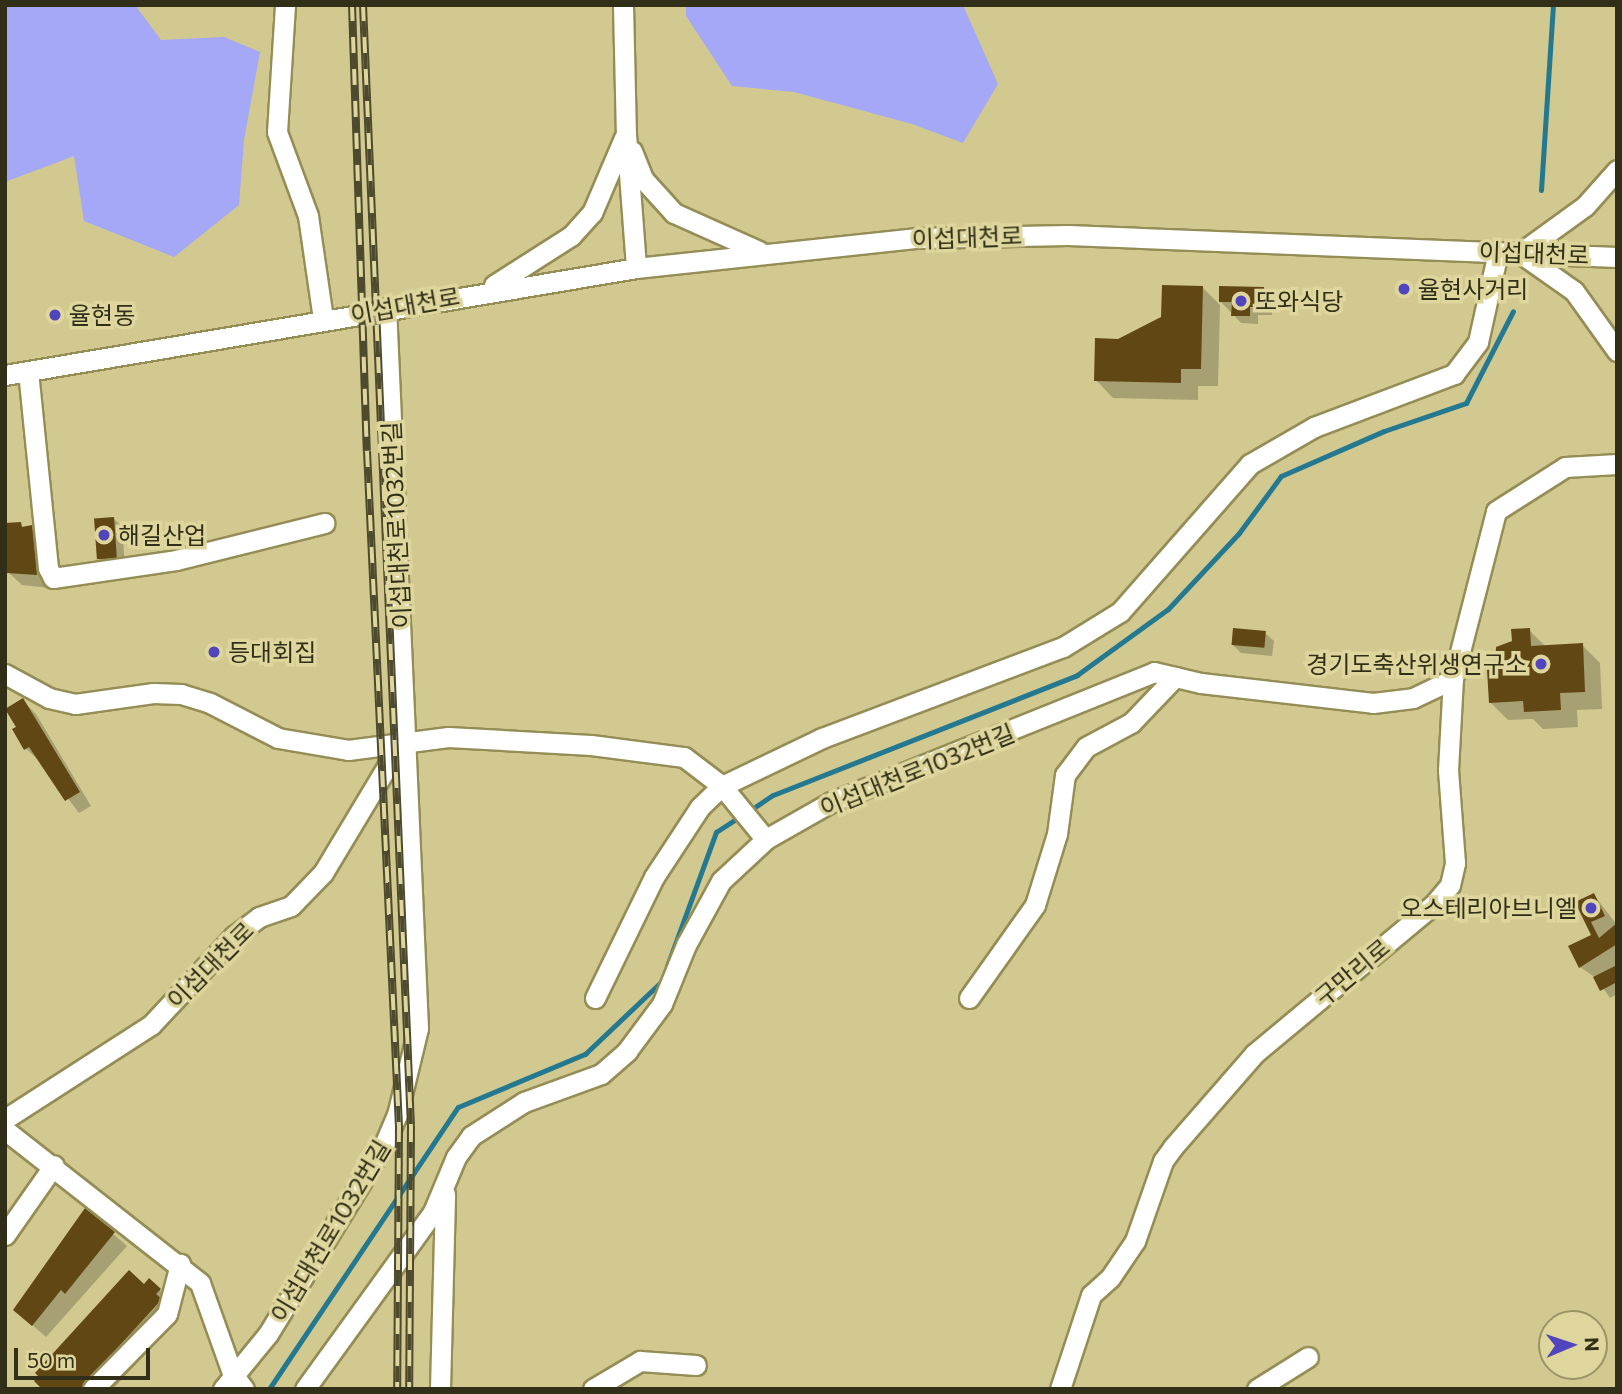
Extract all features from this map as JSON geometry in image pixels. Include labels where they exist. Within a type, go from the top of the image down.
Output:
[{"type":"street","name":"이섭대천로","points":[[285,5],[277,132],[308,216],[323,319]]},
{"type":"street","points":[[623,5],[626,134],[636,268]]},
{"type":"street","points":[[626,134],[644,180],[674,213],[761,252]]},
{"type":"street","points":[[484,291],[571,236],[592,213],[626,134]]},
{"type":"street","points":[[1617,170],[1586,206],[1520,253],[1574,291],[1617,351]]},
{"type":"street","name":"이섭대천로","points":[[5,375],[484,291],[761,252],[1006,235],[1617,257]]},
{"type":"street","points":[[595,998],[654,877],[700,807],[725,790],[822,738],[1063,647],[1120,612],[1250,464],[1314,426],[1454,374],[1478,342],[1498,252]]},
{"type":"street","name":"이섭대천로1032번길","points":[[234,1383],[352,1203],[384,1145],[407,1077],[418,1028],[403,743],[386,308]]},
{"type":"street","points":[[28,371],[48,568],[53,578],[176,560],[324,523]]},
{"type":"street","name":"구만리로","points":[[1060,1389],[1091,1295],[1110,1278],[1135,1241],[1163,1161],[1173,1147],[1254,1054],[1435,903],[1450,885],[1455,863],[1448,770],[1453,679],[1496,511],[1565,467],[1617,464]]},
{"type":"street","points":[[5,674],[49,698],[75,704],[153,693],[181,694],[210,703],[278,738],[348,750],[448,737],[669,754],[699,764],[725,790],[762,835]]},
{"type":"street","name":"이섭대천로1032번길","points":[[305,1389],[433,1212],[445,1182],[471,1136],[496,1116],[601,1074],[627,1051],[662,1004],[686,945],[721,880],[766,839],[831,802],[1144,675],[1373,703],[1413,698],[1453,679]]},
{"type":"street","points":[[969,998],[1035,905],[1057,834],[1065,775],[1086,747],[1131,723],[1175,677]]},
{"type":"street","name":"이섭대천로","points":[[5,1119],[151,1026],[234,936],[259,917],[291,906],[323,873],[403,743]]},
{"type":"street","name":"이섭대천로1032번길","points":[[5,1130],[180,1264],[206,1293],[234,1383]]},
{"type":"street","points":[[5,1235],[54,1165]]},
{"type":"street","points":[[440,1389],[445,1182]]},
{"type":"street","points":[[93,1389],[167,1314],[180,1264]]},
{"type":"street","points":[[1257,1389],[1308,1357]]},
{"type":"street","points":[[593,1389],[640,1361],[696,1365]]},
{"type":"shaded area","points":[[5,5],[135,5],[161,40],[224,37],[260,52],[244,140],[239,205],[174,257],[84,221],[74,156],[5,182]]},
{"type":"shaded area","points":[[686,5],[963,5],[998,84],[963,143],[912,124],[794,92],[732,86],[686,16]]},
{"type":"building","points":[[1162,285],[1203,286],[1201,369],[1181,369],[1181,383],[1094,381],[1095,338],[1118,339],[1161,317]]},
{"type":"building","points":[[1219,286],[1264,287],[1264,307],[1250,307],[1250,316],[1231,316],[1232,302],[1219,302]]},
{"type":"building","points":[[114,517],[117,558],[97,559],[94,518]]},
{"type":"building","points":[[21,522],[22,527],[32,525],[37,575],[7,573],[5,523]]},
{"type":"building","points":[[1233,628],[1266,631],[1264,648],[1232,645]]},
{"type":"building","points":[[1530,628],[1531,646],[1583,643],[1585,692],[1560,693],[1561,710],[1524,712],[1523,701],[1489,703],[1487,670],[1495,669],[1496,647],[1512,641],[1511,629]]},
{"type":"building","points":[[23,698],[80,792],[65,801],[29,747],[24,750],[12,729],[16,727],[5,709]]},
{"type":"building","points":[[1594,893],[1605,916],[1591,922],[1599,938],[1617,923],[1617,944],[1579,968],[1568,946],[1591,935],[1575,902]]},
{"type":"building","points":[[1617,965],[1617,982],[1600,991],[1593,977]]},
{"type":"building","points":[[85,1208],[115,1232],[65,1294],[61,1290],[32,1326],[13,1310]]},
{"type":"building","points":[[129,1270],[144,1284],[149,1278],[161,1289],[156,1294],[162,1299],[80,1389],[42,1389],[34,1381],[38,1376],[35,1373]]},
{"type":"waterway","points":[[1541,190],[1553,5]]},
{"type":"waterway","points":[[749,811],[773,795],[1077,675],[1168,609],[1239,533],[1281,476],[1384,431],[1466,403],[1513,311]]},
{"type":"waterway","points":[[667,966],[716,832],[741,816]]},
{"type":"waterway","points":[[269,1389],[458,1107],[585,1054],[661,982]]},
{"type":"railway","points":[[352,5],[367,451],[399,1126],[397,1389]]},
{"type":"railway","points":[[363,5],[411,1126],[409,1389]]},
{"type":"place","name":"율현사거리","points":[[1404,289]]},
{"type":"place","name":"또와식당","points":[[1241,301]]},
{"type":"place","name":"율현동","points":[[55,315]]},
{"type":"place","name":"해길산업","points":[[104,535]]},
{"type":"place","name":"등대회집","points":[[214,652]]},
{"type":"place","name":"경기도축산위생연구소","points":[[1541,664]]},
{"type":"place","name":"오스테리아브니엘","points":[[1591,908]]}]
